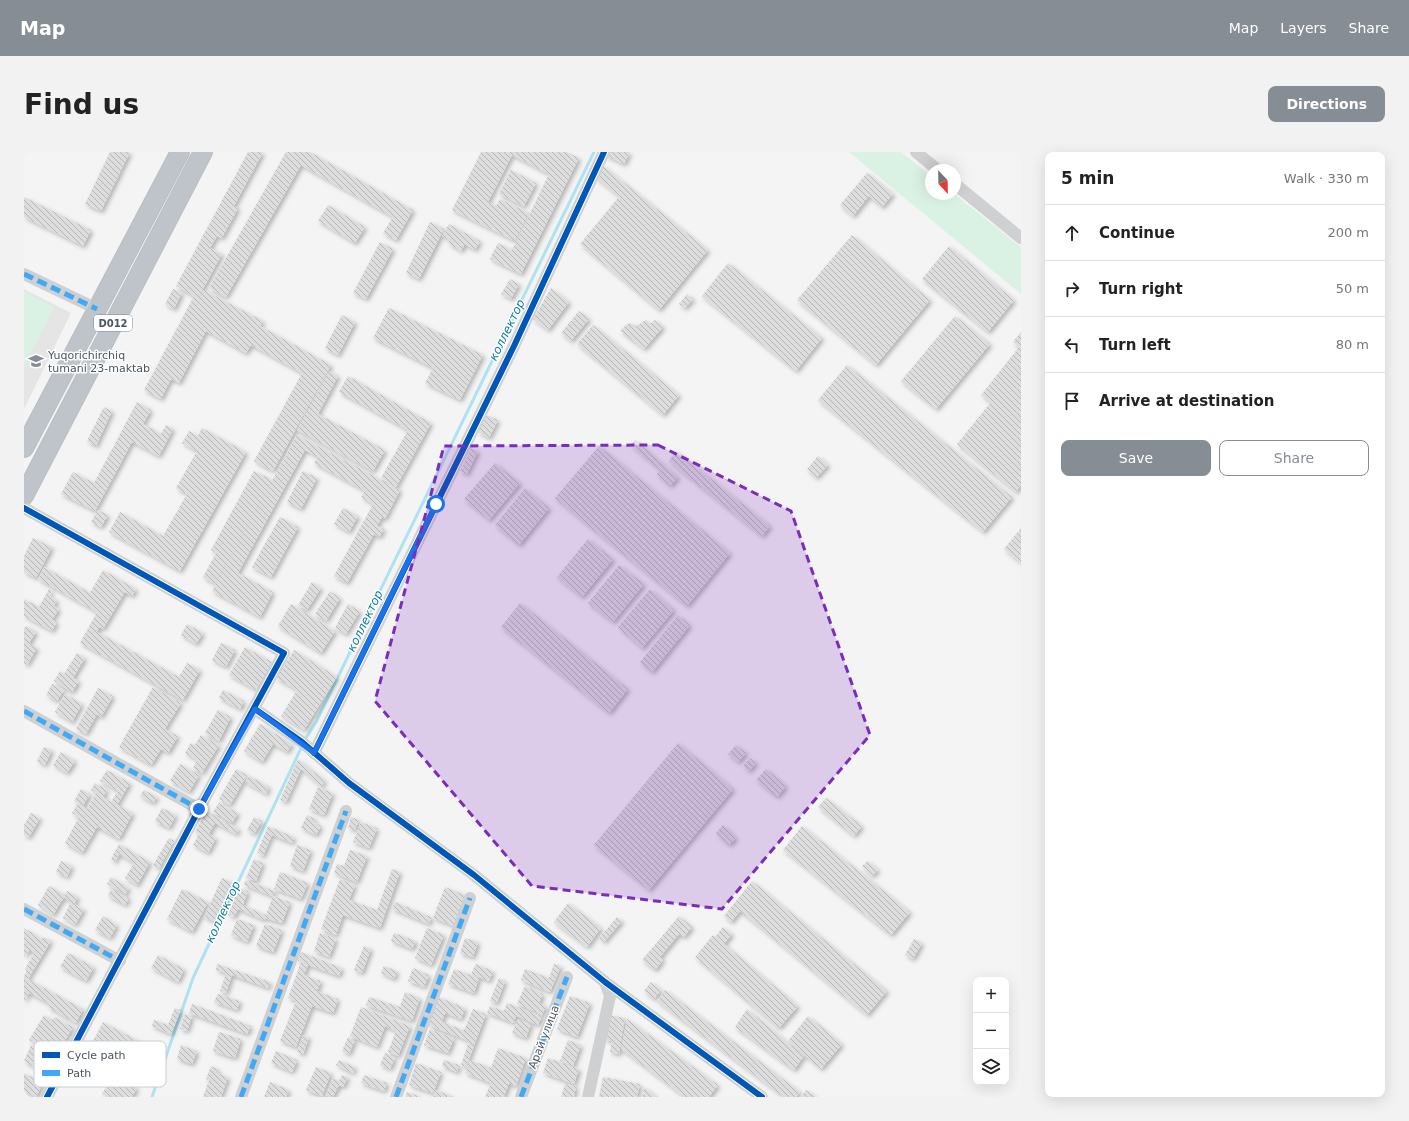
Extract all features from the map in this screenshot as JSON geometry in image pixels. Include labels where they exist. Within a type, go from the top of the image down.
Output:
[{"type":"highway","name":"D012","points":[[24,448],[180,152]]},
{"type":"highway","name":"D012","points":[[24,496],[115,318],[203,152]]},
{"type":"highway","points":[[97,309],[115,318]]},
{"type":"street","points":[[313,752],[510,353],[604,152]]},
{"type":"street","points":[[916,152],[931,164]]},
{"type":"street","points":[[961,189],[1021,238]]},
{"type":"street","points":[[24,274],[97,309]]},
{"type":"street","points":[[24,508],[284,653],[255,709],[199,809],[77,1041]]},
{"type":"street","points":[[255,709],[302,742],[349,783],[474,875],[605,982],[762,1097]]},
{"type":"street","points":[[24,711],[199,809]]},
{"type":"street","points":[[241,1097],[346,811]]},
{"type":"street","points":[[396,1097],[470,898]]},
{"type":"street","points":[[24,909],[120,961]]},
{"type":"street","name":"Арай улица","points":[[521,1097],[567,976]]},
{"type":"street","points":[[588,1097],[610,996],[605,982]]},
{"type":"street","points":[[47,1097],[52,1087]]},
{"type":"highlighted area","points":[[658,445],[791,511],[870,735],[722,909],[532,886],[375,701],[444,446]]},
{"type":"shaded area","name":"Yuqorichirchiq tumani 23-maktab","points":[[24,289],[71,313],[24,409]]},
{"type":"green space","points":[[849,152],[901,152],[925,171],[925,200],[961,200],[1021,247],[1021,294]]},
{"type":"green space","points":[[24,292],[54,307],[24,367]]},
{"type":"building","points":[[110,152],[130,152],[101,211],[85,204]]},
{"type":"building","points":[[248,152],[263,152],[234,206],[238,208],[222,238],[217,236],[210,248],[222,254],[198,298],[204,290],[263,321],[260,326],[331,365],[273,471],[254,461],[302,373],[251,345],[246,353],[206,331],[179,383],[171,379],[161,399],[144,390],[194,296],[176,286]]},
{"type":"building","points":[[286,152],[310,152],[413,210],[396,240],[383,233],[393,217],[301,165],[226,297],[209,288]]},
{"type":"building","points":[[481,152],[566,152],[579,158],[521,274],[490,259],[498,243],[512,250],[549,174],[512,155],[488,202],[496,206],[500,199],[529,213],[515,241],[452,210]]},
{"type":"building","points":[[607,152],[630,152],[624,164],[605,155]]},
{"type":"building","points":[[602,165],[708,250],[659,310],[580,244],[622,193],[619,196],[595,177]]},
{"type":"building","points":[[511,170],[536,183],[524,206],[499,194]]},
{"type":"building","points":[[867,173],[893,194],[882,207],[869,196],[853,216],[840,205]]},
{"type":"building","points":[[24,197],[91,230],[83,246],[24,217]]},
{"type":"building","points":[[328,205],[365,227],[355,243],[318,221]]},
{"type":"building","points":[[430,222],[444,229],[419,279],[406,273]]},
{"type":"building","points":[[449,224],[480,241],[475,250],[465,244],[461,251],[448,243],[450,240],[442,236]]},
{"type":"building","points":[[852,235],[930,300],[876,365],[797,300]]},
{"type":"building","points":[[380,242],[393,249],[366,299],[353,293]]},
{"type":"building","points":[[949,246],[1014,300],[988,332],[922,279]]},
{"type":"building","points":[[728,263],[822,338],[796,371],[702,296]]},
{"type":"building","points":[[510,279],[519,284],[511,299],[501,294]]},
{"type":"building","points":[[551,288],[569,302],[548,330],[533,319]]},
{"type":"building","points":[[173,289],[182,293],[174,309],[165,304]]},
{"type":"building","points":[[687,294],[693,299],[685,308],[679,304]]},
{"type":"building","points":[[389,308],[483,355],[460,400],[425,383],[433,368],[373,338]]},
{"type":"building","points":[[579,311],[589,319],[571,341],[561,333]]},
{"type":"building","points":[[342,315],[355,322],[338,355],[325,348]]},
{"type":"building","points":[[955,316],[990,344],[936,409],[901,381]]},
{"type":"building","points":[[646,320],[650,324],[655,320],[663,327],[644,349],[620,331],[630,323],[636,326]]},
{"type":"building","points":[[593,325],[679,395],[663,415],[577,344]]},
{"type":"building","points":[[1021,332],[1021,485],[1016,492],[957,444],[991,402],[981,395],[1019,347],[1013,342]]},
{"type":"building","points":[[847,365],[1012,497],[983,532],[818,400]]},
{"type":"building","points":[[329,371],[338,376],[318,414],[385,450],[373,471],[297,430]]},
{"type":"building","points":[[348,376],[431,423],[396,487],[381,478],[408,430],[339,392]]},
{"type":"building","points":[[137,402],[151,410],[143,424],[161,434],[166,425],[173,429],[159,456],[132,442],[95,511],[61,494],[73,472],[94,483]]},
{"type":"building","points":[[104,407],[112,411],[96,446],[87,441]]},
{"type":"building","points":[[487,415],[498,420],[489,438],[478,432]]},
{"type":"building","points":[[202,428],[246,452],[180,571],[109,532],[120,512],[163,536],[187,494],[176,488],[197,451],[182,443],[189,431],[198,436]]},
{"type":"building","points":[[297,435],[400,490],[385,519],[382,517],[377,526],[384,529],[379,537],[374,534],[347,583],[334,576],[373,504],[361,497],[365,491],[314,463],[318,457],[305,450],[238,573],[273,592],[260,617],[212,591]]},
{"type":"building","points":[[635,440],[678,477],[670,486],[657,474],[660,470],[631,445]]},
{"type":"building","points":[[599,446],[730,553],[687,606],[555,498]]},
{"type":"building","points":[[471,448],[478,451],[467,474],[460,471]]},
{"type":"building","points":[[676,451],[770,526],[762,536],[669,461]]},
{"type":"building","points":[[818,456],[828,465],[816,478],[807,469]]},
{"type":"building","points":[[495,463],[520,483],[489,520],[464,499]]},
{"type":"building","points":[[254,471],[272,480],[215,584],[203,577],[216,553],[211,550]]},
{"type":"building","points":[[303,471],[317,478],[301,509],[287,502]]},
{"type":"building","points":[[525,488],[549,508],[519,545],[495,525]]},
{"type":"building","points":[[343,508],[358,516],[349,532],[334,524]]},
{"type":"building","points":[[98,510],[108,515],[101,527],[91,522]]},
{"type":"building","points":[[280,517],[298,527],[271,577],[252,567]]},
{"type":"building","points":[[1021,528],[1021,563],[1004,549]]},
{"type":"building","points":[[33,538],[52,547],[36,578],[24,572],[24,556]]},
{"type":"building","points":[[588,539],[613,559],[582,597],[557,577]]},
{"type":"building","points":[[619,565],[644,584],[613,622],[588,603]]},
{"type":"building","points":[[44,567],[90,593],[103,570],[136,589],[132,596],[125,592],[103,629],[99,627],[97,632],[179,677],[187,663],[200,670],[183,700],[80,643],[97,612],[38,579]]},
{"type":"building","points":[[312,582],[321,588],[307,610],[298,605]]},
{"type":"building","points":[[49,589],[52,591],[49,596],[57,600],[54,606],[59,609],[52,620],[57,622],[52,631],[24,616],[24,599],[39,607]]},
{"type":"building","points":[[650,589],[674,610],[642,648],[618,627]]},
{"type":"building","points":[[330,591],[340,598],[326,621],[315,614]]},
{"type":"building","points":[[520,603],[628,689],[609,713],[501,627]]},
{"type":"building","points":[[291,604],[335,631],[321,653],[278,626]]},
{"type":"building","points":[[348,604],[360,611],[346,634],[335,628]]},
{"type":"building","points":[[678,615],[690,625],[652,672],[640,662]]},
{"type":"building","points":[[187,624],[203,633],[196,644],[181,635]]},
{"type":"building","points":[[27,626],[36,632],[29,643],[37,648],[27,665],[24,663],[24,628]]},
{"type":"building","points":[[221,643],[235,650],[226,667],[212,660]]},
{"type":"building","points":[[245,647],[272,662],[256,690],[229,675]]},
{"type":"building","points":[[294,650],[337,677],[304,730],[281,716],[297,690],[276,678]]},
{"type":"building","points":[[77,653],[85,658],[73,678],[79,681],[72,692],[54,681],[60,671],[64,674]]},
{"type":"building","points":[[52,684],[64,690],[57,701],[46,695]]},
{"type":"building","points":[[153,687],[181,703],[165,729],[178,736],[168,753],[161,749],[151,765],[119,747]]},
{"type":"building","points":[[98,688],[113,696],[101,717],[97,714],[86,734],[76,729]]},
{"type":"building","points":[[223,690],[244,701],[240,709],[219,698]]},
{"type":"building","points":[[65,694],[82,704],[72,722],[55,712]]},
{"type":"building","points":[[218,710],[231,717],[219,741],[205,733]]},
{"type":"building","points":[[260,724],[292,744],[287,752],[273,744],[262,762],[244,751]]},
{"type":"building","points":[[201,735],[219,745],[202,773],[193,768],[197,760],[185,753],[191,743],[195,745]]},
{"type":"building","points":[[678,743],[733,789],[649,890],[594,845]]},
{"type":"building","points":[[736,745],[746,753],[738,762],[728,754]]},
{"type":"building","points":[[44,747],[52,750],[45,765],[37,761]]},
{"type":"building","points":[[61,752],[75,761],[67,773],[53,765]]},
{"type":"building","points":[[750,758],[756,763],[749,771],[743,766]]},
{"type":"building","points":[[298,759],[325,781],[321,786],[301,769],[286,802],[280,800]]},
{"type":"building","points":[[180,764],[199,775],[189,792],[170,781]]},
{"type":"building","points":[[236,769],[247,775],[230,805],[219,799]]},
{"type":"building","points":[[766,769],[786,786],[777,797],[756,780]]},
{"type":"building","points":[[107,770],[130,783],[117,805],[133,813],[119,839],[97,827],[82,853],[65,843],[79,817],[72,813],[78,803],[74,801],[81,789],[90,794],[83,806],[87,809],[96,793],[91,790],[95,783],[107,790],[103,797],[111,802],[118,791],[100,781]]},
{"type":"building","points":[[249,776],[269,787],[266,794],[245,782]]},
{"type":"building","points":[[318,787],[333,793],[324,815],[309,809]]},
{"type":"building","points":[[144,790],[157,797],[153,803],[140,796]]},
{"type":"building","points":[[826,798],[862,826],[854,836],[818,807]]},
{"type":"building","points":[[219,803],[238,813],[232,823],[213,812]]},
{"type":"building","points":[[162,808],[176,815],[169,828],[155,821]]},
{"type":"building","points":[[206,811],[239,829],[236,834],[215,823],[209,834],[216,838],[208,853],[193,845],[199,834],[195,832]]},
{"type":"building","points":[[31,813],[40,818],[29,837],[24,835],[24,825]]},
{"type":"building","points":[[307,815],[315,819],[314,822],[321,826],[316,835],[301,828]]},
{"type":"building","points":[[254,817],[262,821],[254,834],[247,830]]},
{"type":"building","points":[[351,817],[359,820],[355,830],[348,828]]},
{"type":"building","points":[[361,822],[377,828],[369,848],[353,842]]},
{"type":"building","points":[[723,825],[736,838],[729,845],[716,833]]},
{"type":"building","points":[[268,826],[294,837],[292,843],[272,835],[263,856],[257,853]]},
{"type":"building","points":[[802,826],[910,912],[891,935],[783,850]]},
{"type":"building","points":[[169,838],[174,841],[159,868],[153,865]]},
{"type":"building","points":[[119,844],[150,862],[137,885],[125,878],[134,863],[119,854],[115,862],[111,859]]},
{"type":"building","points":[[297,845],[311,850],[303,871],[290,866]]},
{"type":"building","points":[[350,850],[367,856],[357,882],[334,873],[337,864],[344,866]]},
{"type":"building","points":[[254,859],[263,863],[256,881],[246,878]]},
{"type":"building","points":[[61,861],[72,866],[67,877],[56,872]]},
{"type":"building","points":[[868,861],[878,870],[872,876],[862,866]]},
{"type":"building","points":[[392,869],[400,872],[380,928],[343,915],[336,935],[321,929],[340,879],[355,885],[349,900],[377,910]]},
{"type":"building","points":[[280,872],[308,883],[301,899],[274,889]]},
{"type":"building","points":[[111,877],[129,888],[125,894],[107,884]]},
{"type":"building","points":[[222,878],[234,883],[216,922],[204,917]]},
{"type":"building","points":[[246,880],[275,891],[272,896],[244,885]]},
{"type":"building","points":[[752,881],[887,991],[867,1015],[740,911],[731,922],[724,916]]},
{"type":"building","points":[[49,886],[65,895],[67,891],[78,897],[74,904],[84,909],[75,925],[63,918],[71,902],[64,897],[53,915],[38,905]]},
{"type":"building","points":[[445,887],[465,895],[454,926],[433,918]]},
{"type":"building","points":[[239,888],[248,891],[243,905],[266,915],[273,896],[290,902],[282,923],[265,918],[264,920],[238,909],[234,917],[228,915]]},
{"type":"building","points":[[111,889],[129,898],[125,905],[108,896]]},
{"type":"building","points":[[182,889],[208,902],[192,932],[167,919]]},
{"type":"building","points":[[395,902],[431,917],[429,924],[392,909]]},
{"type":"building","points":[[568,903],[601,928],[587,947],[554,922]]},
{"type":"building","points":[[103,916],[117,925],[110,938],[95,930]]},
{"type":"building","points":[[679,916],[692,927],[684,937],[679,934],[660,957],[663,960],[655,970],[642,960]]},
{"type":"building","points":[[617,917],[622,921],[604,942],[599,938]]},
{"type":"building","points":[[237,919],[254,925],[247,942],[231,935]]},
{"type":"building","points":[[265,924],[282,930],[273,952],[256,946]]},
{"type":"building","points":[[723,927],[732,934],[724,944],[798,1006],[779,1028],[695,957],[713,935],[715,937]]},
{"type":"building","points":[[24,928],[42,939],[44,937],[51,941],[28,979],[83,1009],[76,1023],[48,1007],[50,1004],[29,993],[24,1002],[24,976],[27,971],[25,969],[34,953],[29,950],[24,957]]},
{"type":"building","points":[[427,928],[444,935],[431,965],[415,958]]},
{"type":"building","points":[[320,933],[336,939],[329,957],[314,951]]},
{"type":"building","points":[[394,933],[416,941],[412,949],[391,941]]},
{"type":"building","points":[[465,938],[478,942],[473,957],[460,953]]},
{"type":"building","points":[[914,939],[922,943],[913,959],[905,955]]},
{"type":"building","points":[[364,946],[371,949],[362,973],[354,970]]},
{"type":"building","points":[[301,952],[342,968],[339,976],[308,965],[304,975],[321,981],[317,991],[338,999],[333,1013],[312,1006],[296,1047],[280,1041],[296,1001],[288,998],[301,962],[297,960]]},
{"type":"building","points":[[68,953],[94,967],[86,981],[60,967]]},
{"type":"building","points":[[158,955],[184,969],[178,982],[151,968]]},
{"type":"building","points":[[217,964],[270,982],[268,988],[232,975],[226,993],[220,991],[226,973],[216,970]]},
{"type":"building","points":[[476,964],[493,971],[489,981],[471,974]]},
{"type":"building","points":[[554,964],[561,966],[550,992],[521,980],[525,969],[549,978]]},
{"type":"building","points":[[384,966],[397,971],[394,979],[381,973]]},
{"type":"building","points":[[413,968],[429,975],[424,987],[408,981]]},
{"type":"building","points":[[454,969],[479,978],[474,993],[448,984]]},
{"type":"building","points":[[499,978],[505,981],[497,1003],[490,1001]]},
{"type":"building","points":[[651,982],[661,990],[654,999],[644,991]]},
{"type":"building","points":[[525,986],[543,994],[539,1003],[546,1006],[542,1015],[517,1004]]},
{"type":"building","points":[[665,990],[800,1092],[796,1097],[784,1097],[657,1001]]},
{"type":"building","points":[[405,992],[420,998],[412,1021],[366,1005],[369,997],[400,1007]]},
{"type":"building","points":[[218,994],[240,1001],[237,1010],[214,1002]]},
{"type":"building","points":[[570,996],[590,1003],[577,1037],[557,1029]]},
{"type":"building","points":[[439,997],[465,1008],[461,1019],[445,1013],[442,1022],[464,1030],[473,1009],[486,1014],[466,1067],[461,1065],[469,1041],[428,1025]]},
{"type":"building","points":[[507,1003],[542,1016],[538,1025],[516,1016],[514,1023],[487,1013],[490,1006],[504,1011]]},
{"type":"building","points":[[192,1004],[251,1026],[247,1034],[189,1013]]},
{"type":"building","points":[[361,1007],[410,1026],[398,1056],[388,1052],[396,1031],[385,1026],[377,1047],[350,1036]]},
{"type":"building","points":[[175,1008],[181,1010],[171,1034],[152,1026],[154,1020],[168,1025]]},
{"type":"building","points":[[747,1009],[804,1056],[794,1070],[735,1027]]},
{"type":"building","points":[[185,1014],[192,1016],[187,1031],[180,1029]]},
{"type":"building","points":[[44,1015],[52,1020],[54,1017],[73,1027],[65,1041],[34,1041],[34,1043],[29,1040]]},
{"type":"building","points":[[609,1015],[625,1018],[619,1054],[610,1052],[612,1041],[605,1040]]},
{"type":"building","points":[[808,1016],[842,1044],[821,1069],[788,1041]]},
{"type":"building","points":[[518,1019],[531,1024],[526,1038],[512,1033]]},
{"type":"building","points":[[627,1019],[718,1085],[709,1097],[685,1097],[621,1049]]},
{"type":"building","points":[[103,1022],[139,1041],[110,1041],[93,1041]]},
{"type":"building","points":[[430,1029],[454,1038],[448,1053],[424,1045]]},
{"type":"building","points":[[219,1032],[241,1039],[235,1058],[213,1051]]},
{"type":"building","points":[[303,1035],[309,1037],[303,1054],[297,1052]]},
{"type":"building","points":[[348,1037],[355,1040],[349,1054],[342,1051]]},
{"type":"building","points":[[568,1040],[581,1045],[573,1066],[560,1061]]},
{"type":"building","points":[[31,1045],[34,1047],[34,1067],[24,1061]]},
{"type":"building","points":[[181,1045],[197,1051],[192,1064],[177,1059]]},
{"type":"building","points":[[498,1048],[526,1058],[516,1086],[509,1083],[504,1097],[485,1097],[491,1083],[465,1073],[470,1060],[491,1068]]},
{"type":"building","points":[[276,1051],[297,1060],[292,1072],[271,1063]]},
{"type":"building","points":[[385,1053],[395,1058],[390,1069],[380,1065]]},
{"type":"building","points":[[548,1058],[579,1069],[574,1084],[543,1073]]},
{"type":"building","points":[[339,1060],[355,1067],[353,1073],[336,1065]]},
{"type":"building","points":[[444,1060],[459,1065],[457,1072],[442,1066]]},
{"type":"building","points":[[416,1063],[441,1072],[433,1093],[409,1085]]},
{"type":"building","points":[[211,1066],[218,1069],[217,1073],[228,1077],[221,1097],[203,1097],[209,1080],[206,1079]]},
{"type":"building","points":[[316,1067],[331,1073],[322,1096],[306,1090]]},
{"type":"building","points":[[24,1073],[34,1078],[34,1087],[41,1087],[36,1097],[24,1091]]},
{"type":"building","points":[[342,1075],[348,1077],[343,1087],[339,1085],[333,1097],[325,1097],[334,1078],[339,1081]]},
{"type":"building","points":[[364,1075],[387,1083],[384,1091],[361,1083]]},
{"type":"building","points":[[603,1077],[640,1084],[637,1097],[599,1097]]},
{"type":"building","points":[[270,1082],[289,1090],[286,1097],[264,1097]]},
{"type":"building","points":[[565,1084],[576,1086],[574,1097],[561,1097]]},
{"type":"building","points":[[106,1087],[137,1088],[132,1097],[107,1097],[102,1094]]},
{"type":"building","points":[[644,1087],[657,1097],[642,1097]]},
{"type":"building","points":[[436,1090],[454,1097],[433,1097]]},
{"type":"building","points":[[806,1090],[816,1097],[801,1097]]},
{"type":"building","points":[[407,1092],[422,1097],[405,1097]]},
{"type":"waterway","name":"коллектор","points":[[304,741],[316,722],[594,152]]},
{"type":"waterway","name":"коллектор","points":[[166,1056],[193,978],[302,746]]},
{"type":"waterway","name":"коллектор","points":[[152,1097],[155,1087]]},
{"type":"marked path","points":[[24,274],[97,309]]},
{"type":"marked path","points":[[24,711],[199,809]]},
{"type":"marked path","points":[[241,1097],[346,811]]},
{"type":"marked path","points":[[396,1097],[470,898]]},
{"type":"marked path","points":[[24,909],[120,961]]},
{"type":"marked path","points":[[521,1097],[567,977]]},
{"type":"cycle path","points":[[314,753],[514,346],[604,152]]},
{"type":"cycle path","points":[[24,508],[284,653],[199,809],[77,1041]]},
{"type":"cycle path","points":[[255,709],[302,742],[349,783],[474,875],[605,982],[762,1097]]},
{"type":"cycle path","points":[[47,1097],[52,1087]]},
{"type":"place","name":"Yuqorichirchiq tumani 23-maktab","points":[[36,361]]},
{"type":"route","points":[[199,809],[255,709],[302,742],[314,753],[436,504]]}]
